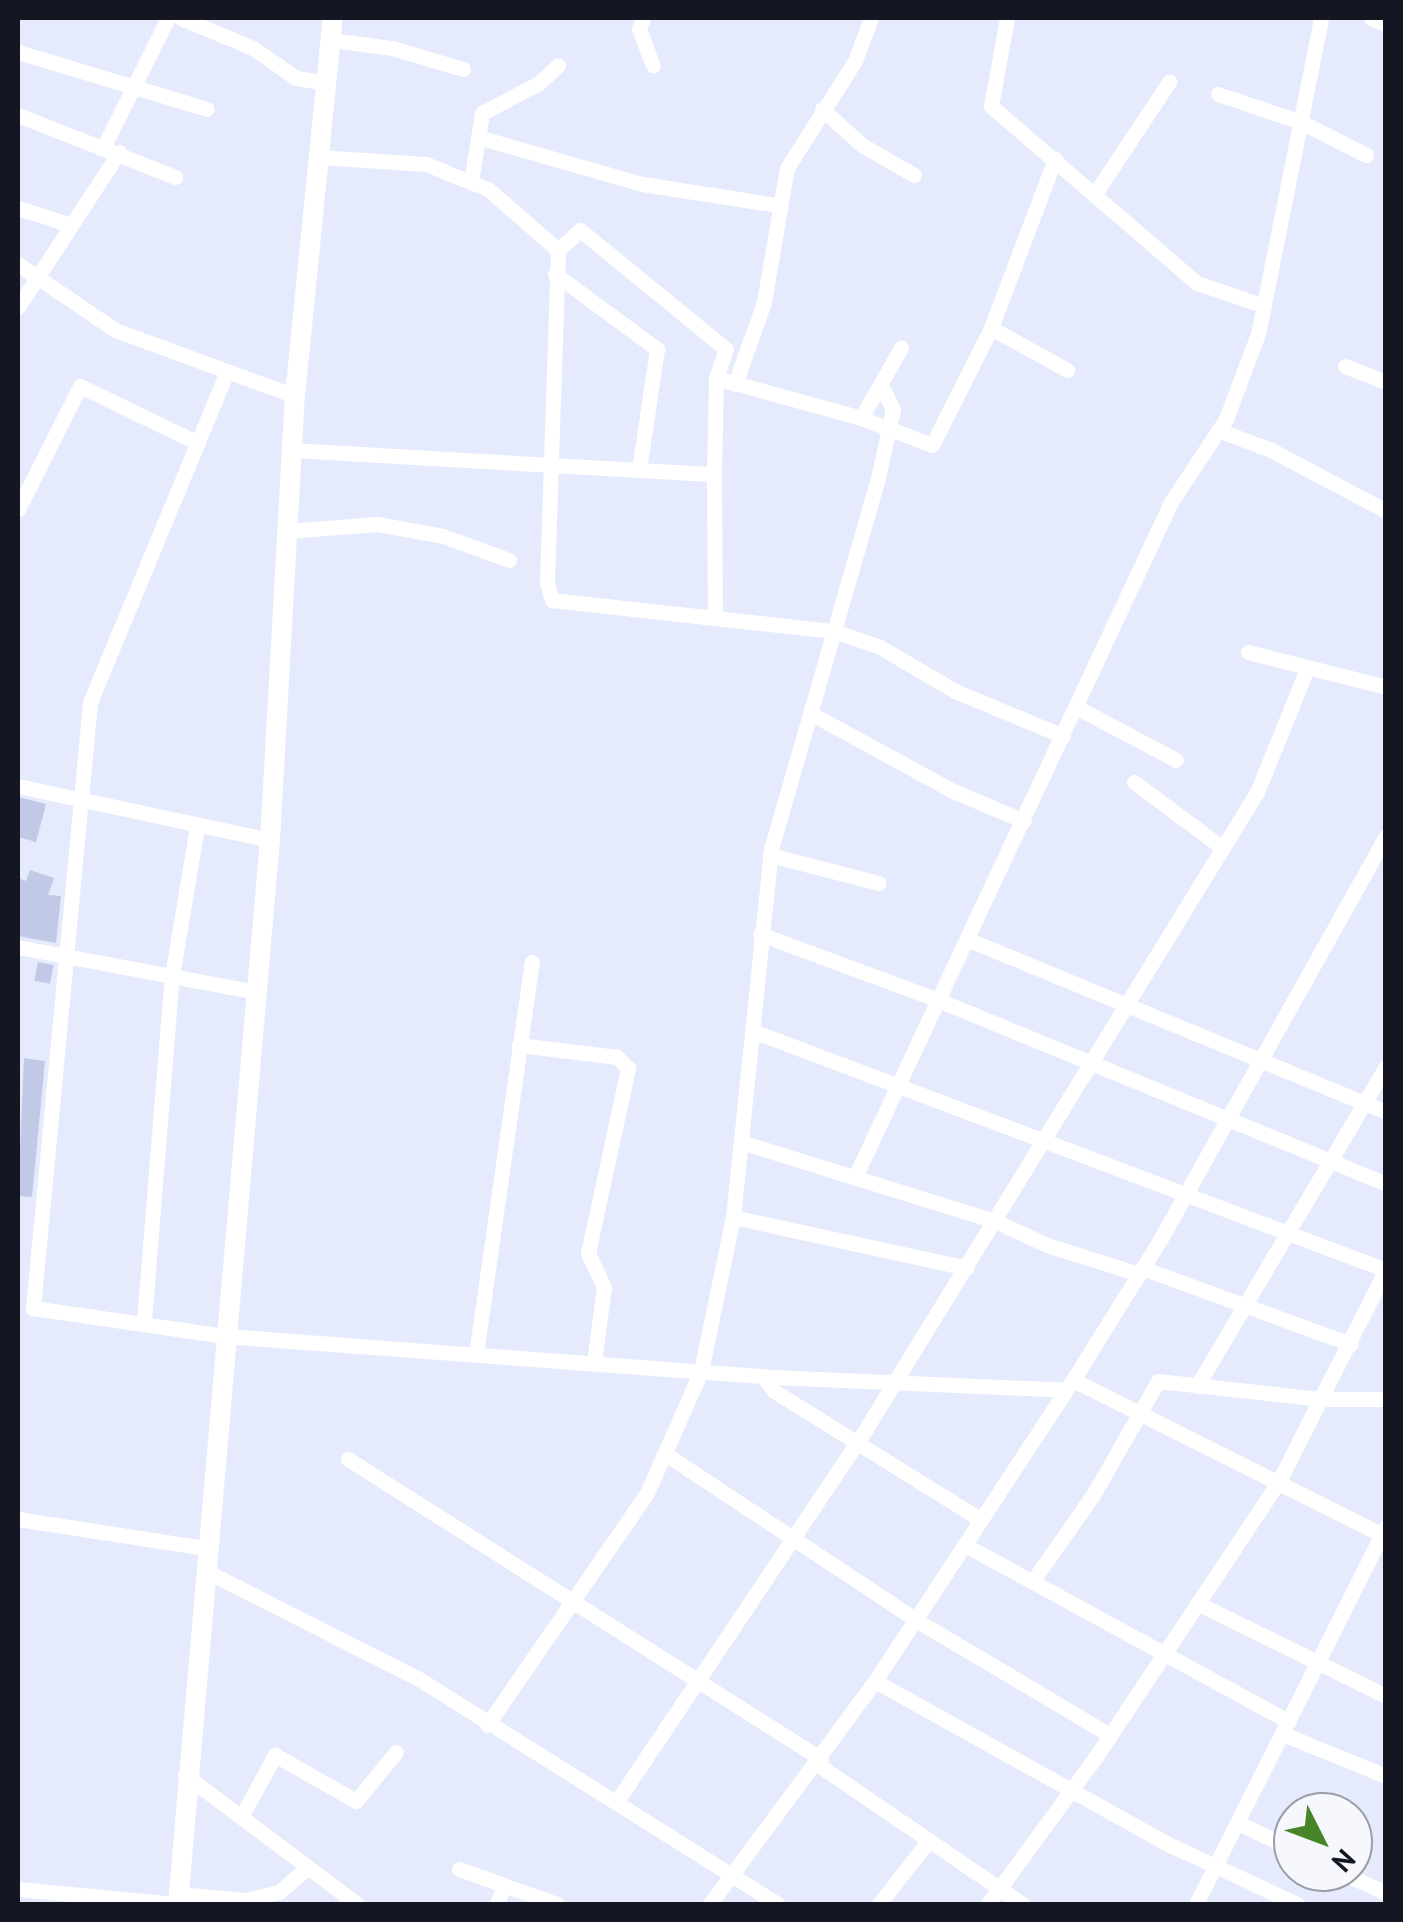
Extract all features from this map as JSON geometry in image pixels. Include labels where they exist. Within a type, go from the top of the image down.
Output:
[{"type":"street","points":[[18,307],[71,225],[111,149],[168,18]]},
{"type":"street","points":[[182,18],[253,48],[296,78],[327,83]]},
{"type":"street","points":[[179,1899],[185,1775],[270,840],[295,396],[333,18]]},
{"type":"street","points":[[643,18],[640,29],[652,65]]},
{"type":"street","points":[[736,384],[764,302],[787,168],[855,61],[871,18]]},
{"type":"street","points":[[1007,18],[991,106],[1197,283],[1264,306]]},
{"type":"street","points":[[855,1178],[1171,502],[1218,430],[1264,306],[1322,18]]},
{"type":"street","points":[[1372,18],[1386,24]]},
{"type":"street","points":[[331,40],[392,48],[463,69]]},
{"type":"street","points":[[18,52],[207,109]]},
{"type":"street","points":[[471,182],[482,113],[558,64]]},
{"type":"street","points":[[1094,194],[1170,82]]},
{"type":"street","points":[[1218,94],[1301,122],[1366,155]]},
{"type":"street","points":[[822,109],[862,144],[914,175]]},
{"type":"street","points":[[18,115],[175,177]]},
{"type":"street","points":[[478,137],[642,184],[778,205]]},
{"type":"street","points":[[320,157],[426,164],[502,198],[558,250]]},
{"type":"street","points":[[716,378],[862,418],[932,445],[991,328],[1055,158]]},
{"type":"street","points":[[18,208],[71,225]]},
{"type":"street","points":[[715,615],[716,378],[726,349],[580,230],[558,250],[554,274],[547,583],[552,600],[834,631],[880,646],[955,691],[1063,736]]},
{"type":"street","points":[[18,264],[116,330],[226,374],[295,396]]},
{"type":"street","points":[[554,274],[657,349],[639,469]]},
{"type":"street","points":[[991,328],[1067,370]]},
{"type":"street","points":[[862,418],[902,348]]},
{"type":"street","points":[[1345,366],[1386,382]]},
{"type":"street","points":[[226,374],[94,682],[80,803],[70,957],[32,1308],[144,1321],[225,1336],[762,1376],[1069,1385],[1142,1415],[1384,1532],[1196,1904]]},
{"type":"street","points":[[487,1725],[578,1600],[666,1455],[702,1371],[733,1217],[770,855],[889,429],[893,410],[881,384]]},
{"type":"street","points":[[18,509],[80,386],[198,443]]},
{"type":"street","points":[[1218,430],[1271,450],[1386,511]]},
{"type":"street","points":[[292,450],[714,474]]},
{"type":"street","points":[[288,531],[378,524],[443,536],[508,560]]},
{"type":"street","points":[[1248,652],[1386,687]]},
{"type":"street","points":[[617,1801],[858,1442],[996,1221],[1088,1061],[1127,1005],[1258,792],[1306,669]]},
{"type":"street","points":[[1076,706],[1176,760]]},
{"type":"street","points":[[810,713],[951,790],[1024,821]]},
{"type":"street","points":[[1134,782],[1223,848]]},
{"type":"street","points":[[18,786],[80,803],[270,840]]},
{"type":"street","points":[[144,1321],[172,976],[197,827]]},
{"type":"street","points":[[710,1904],[819,1762],[1069,1385],[1183,1198],[1386,836]]},
{"type":"street","points":[[770,855],[878,883]]},
{"type":"street","points":[[760,934],[938,1000],[1386,1184]]},
{"type":"street","points":[[969,940],[1386,1112]]},
{"type":"street","points":[[18,947],[256,992]]},
{"type":"street","points":[[476,1354],[532,962]]},
{"type":"street","points":[[753,1031],[1183,1198],[1385,1269],[1352,1344],[1278,1483],[1110,1735],[988,1904]]},
{"type":"street","points":[[519,1045],[617,1057],[628,1068],[588,1253],[604,1286],[594,1362]]},
{"type":"street","points":[[1198,1386],[1386,1066]]},
{"type":"street","points":[[741,1142],[996,1221],[1352,1344]]},
{"type":"street","points":[[733,1217],[967,1268]]},
{"type":"street","points":[[762,1376],[774,1391],[981,1520]]},
{"type":"street","points":[[1032,1582],[1142,1415],[1158,1382],[1322,1400],[1386,1399]]},
{"type":"street","points":[[666,1455],[916,1620],[1110,1735]]},
{"type":"street","points":[[348,1459],[698,1678],[1022,1904]]},
{"type":"street","points":[[18,1519],[206,1548]]},
{"type":"street","points":[[965,1545],[1163,1653],[1286,1728],[1386,1776]]},
{"type":"street","points":[[204,1570],[420,1679],[487,1725],[617,1801],[777,1904]]},
{"type":"street","points":[[1197,1604],[1314,1666],[1386,1696]]},
{"type":"street","points":[[874,1681],[1215,1869],[1298,1904]]},
{"type":"street","points":[[241,1817],[275,1755],[356,1801],[396,1752]]},
{"type":"street","points":[[185,1775],[358,1904]]},
{"type":"street","points":[[1238,1823],[1273,1840]]},
{"type":"street","points":[[879,1904],[929,1840]]},
{"type":"street","points":[[18,1888],[246,1900],[279,1892],[308,1867]]},
{"type":"street","points":[[459,1869],[556,1904]]},
{"type":"street","points":[[497,1904],[504,1886]]},
{"type":"building","points":[[18,797],[46,804],[36,842],[18,837]]},
{"type":"building","points":[[30,870],[54,878],[48,895],[61,896],[56,943],[18,936],[18,878],[26,881]]},
{"type":"building","points":[[38,962],[54,965],[50,984],[34,981]]},
{"type":"building","points":[[24,1058],[45,1061],[32,1197],[18,1196]]}]
